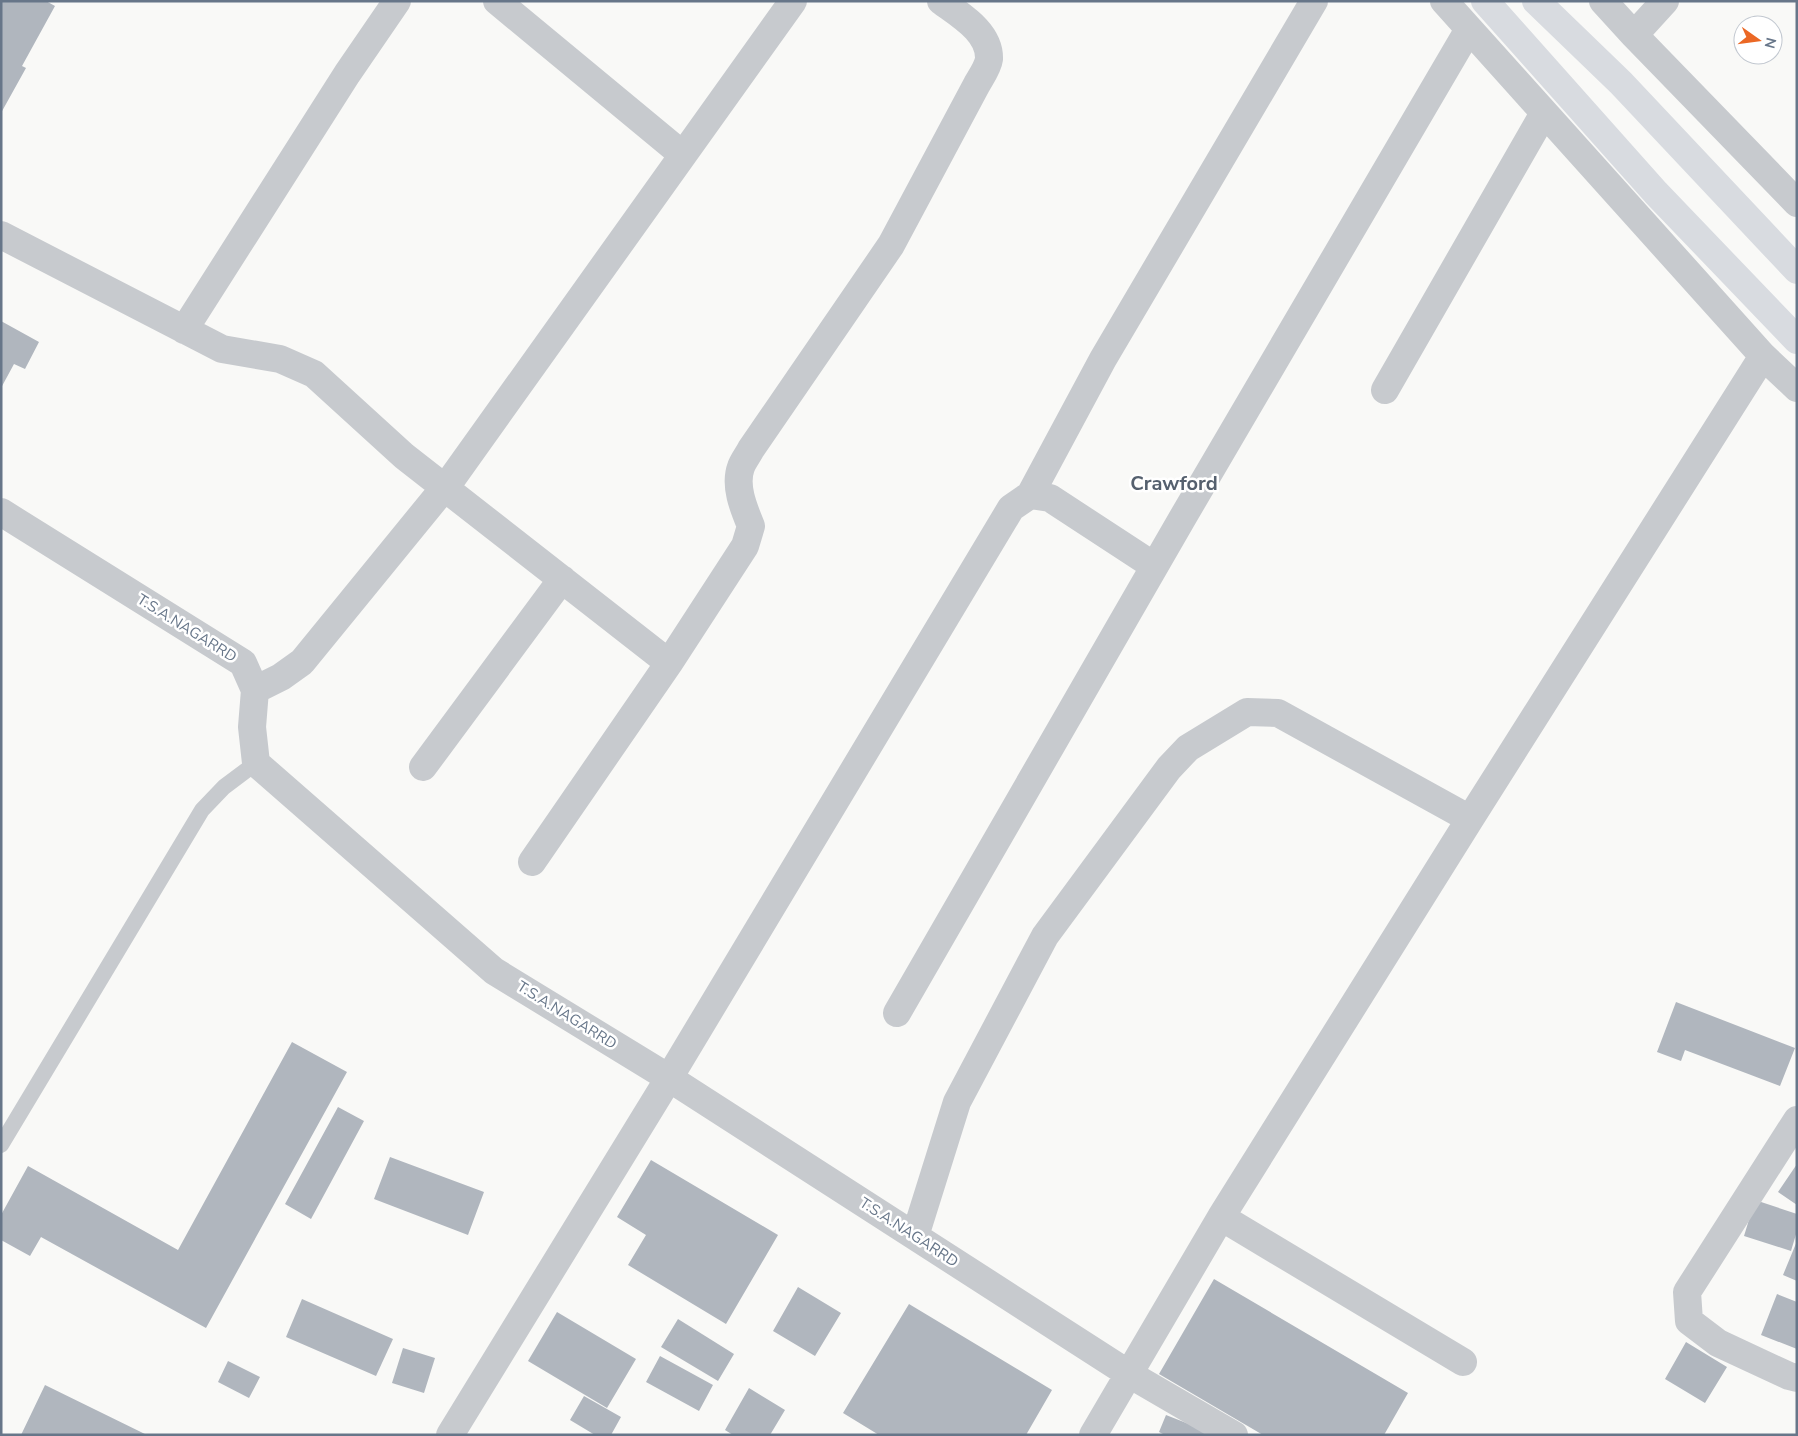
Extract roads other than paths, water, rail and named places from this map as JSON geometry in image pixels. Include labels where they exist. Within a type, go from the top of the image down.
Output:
[{"type":"main road","points":[[1485,1],[1656,193],[1797,340]]},
{"type":"main road","points":[[1536,1],[1621,83],[1797,270]]},
{"type":"street","points":[[184,330],[342,82],[397,1]]},
{"type":"street","points":[[497,1],[683,155]]},
{"type":"street","points":[[255,690],[282,677],[302,662],[453,477],[793,1]]},
{"type":"street","points":[[532,862],[669,663],[745,546],[751,526],[744,510],[739,488],[740,469],[751,449],[891,245],[978,84],[989,60],[984,37],[959,14],[941,1]]},
{"type":"street","points":[[450,1435],[669,1078],[1011,508],[1030,494],[1103,359],[1314,1]]},
{"type":"street","points":[[1444,1],[1763,356],[1797,388]]},
{"type":"street","points":[[1602,1],[1797,203]]},
{"type":"street","points":[[1634,35],[1665,1]]},
{"type":"street","points":[[898,1013],[1154,566],[1469,29]]},
{"type":"street","points":[[1385,390],[1544,113]]},
{"type":"street","points":[[1,235],[222,349],[280,358],[314,374],[404,456],[669,663]]},
{"type":"street","points":[[1094,1435],[1221,1217],[1763,356]]},
{"type":"street","points":[[1030,494],[1050,498],[1154,566]]},
{"type":"street","name":"T.S.A.NAGARRD","points":[[1,512],[243,663],[255,690],[252,727],[256,763],[494,971],[669,1078],[1129,1374],[1234,1435]]},
{"type":"street","points":[[423,767],[562,579]]},
{"type":"street","points":[[243,663],[282,677]]},
{"type":"street","points":[[915,1236],[957,1102],[1045,936],[1169,768],[1188,748],[1247,712],[1278,713],[1470,819]]},
{"type":"street","points":[[1797,1120],[1687,1292],[1689,1320],[1718,1343],[1797,1378]]},
{"type":"street","points":[[1221,1217],[1463,1362]]},
{"type":"lane","points":[[1,1145],[202,810],[224,786],[256,763]]},
{"type":"district","name":"Crawford","points":[[1174,483]]}]
